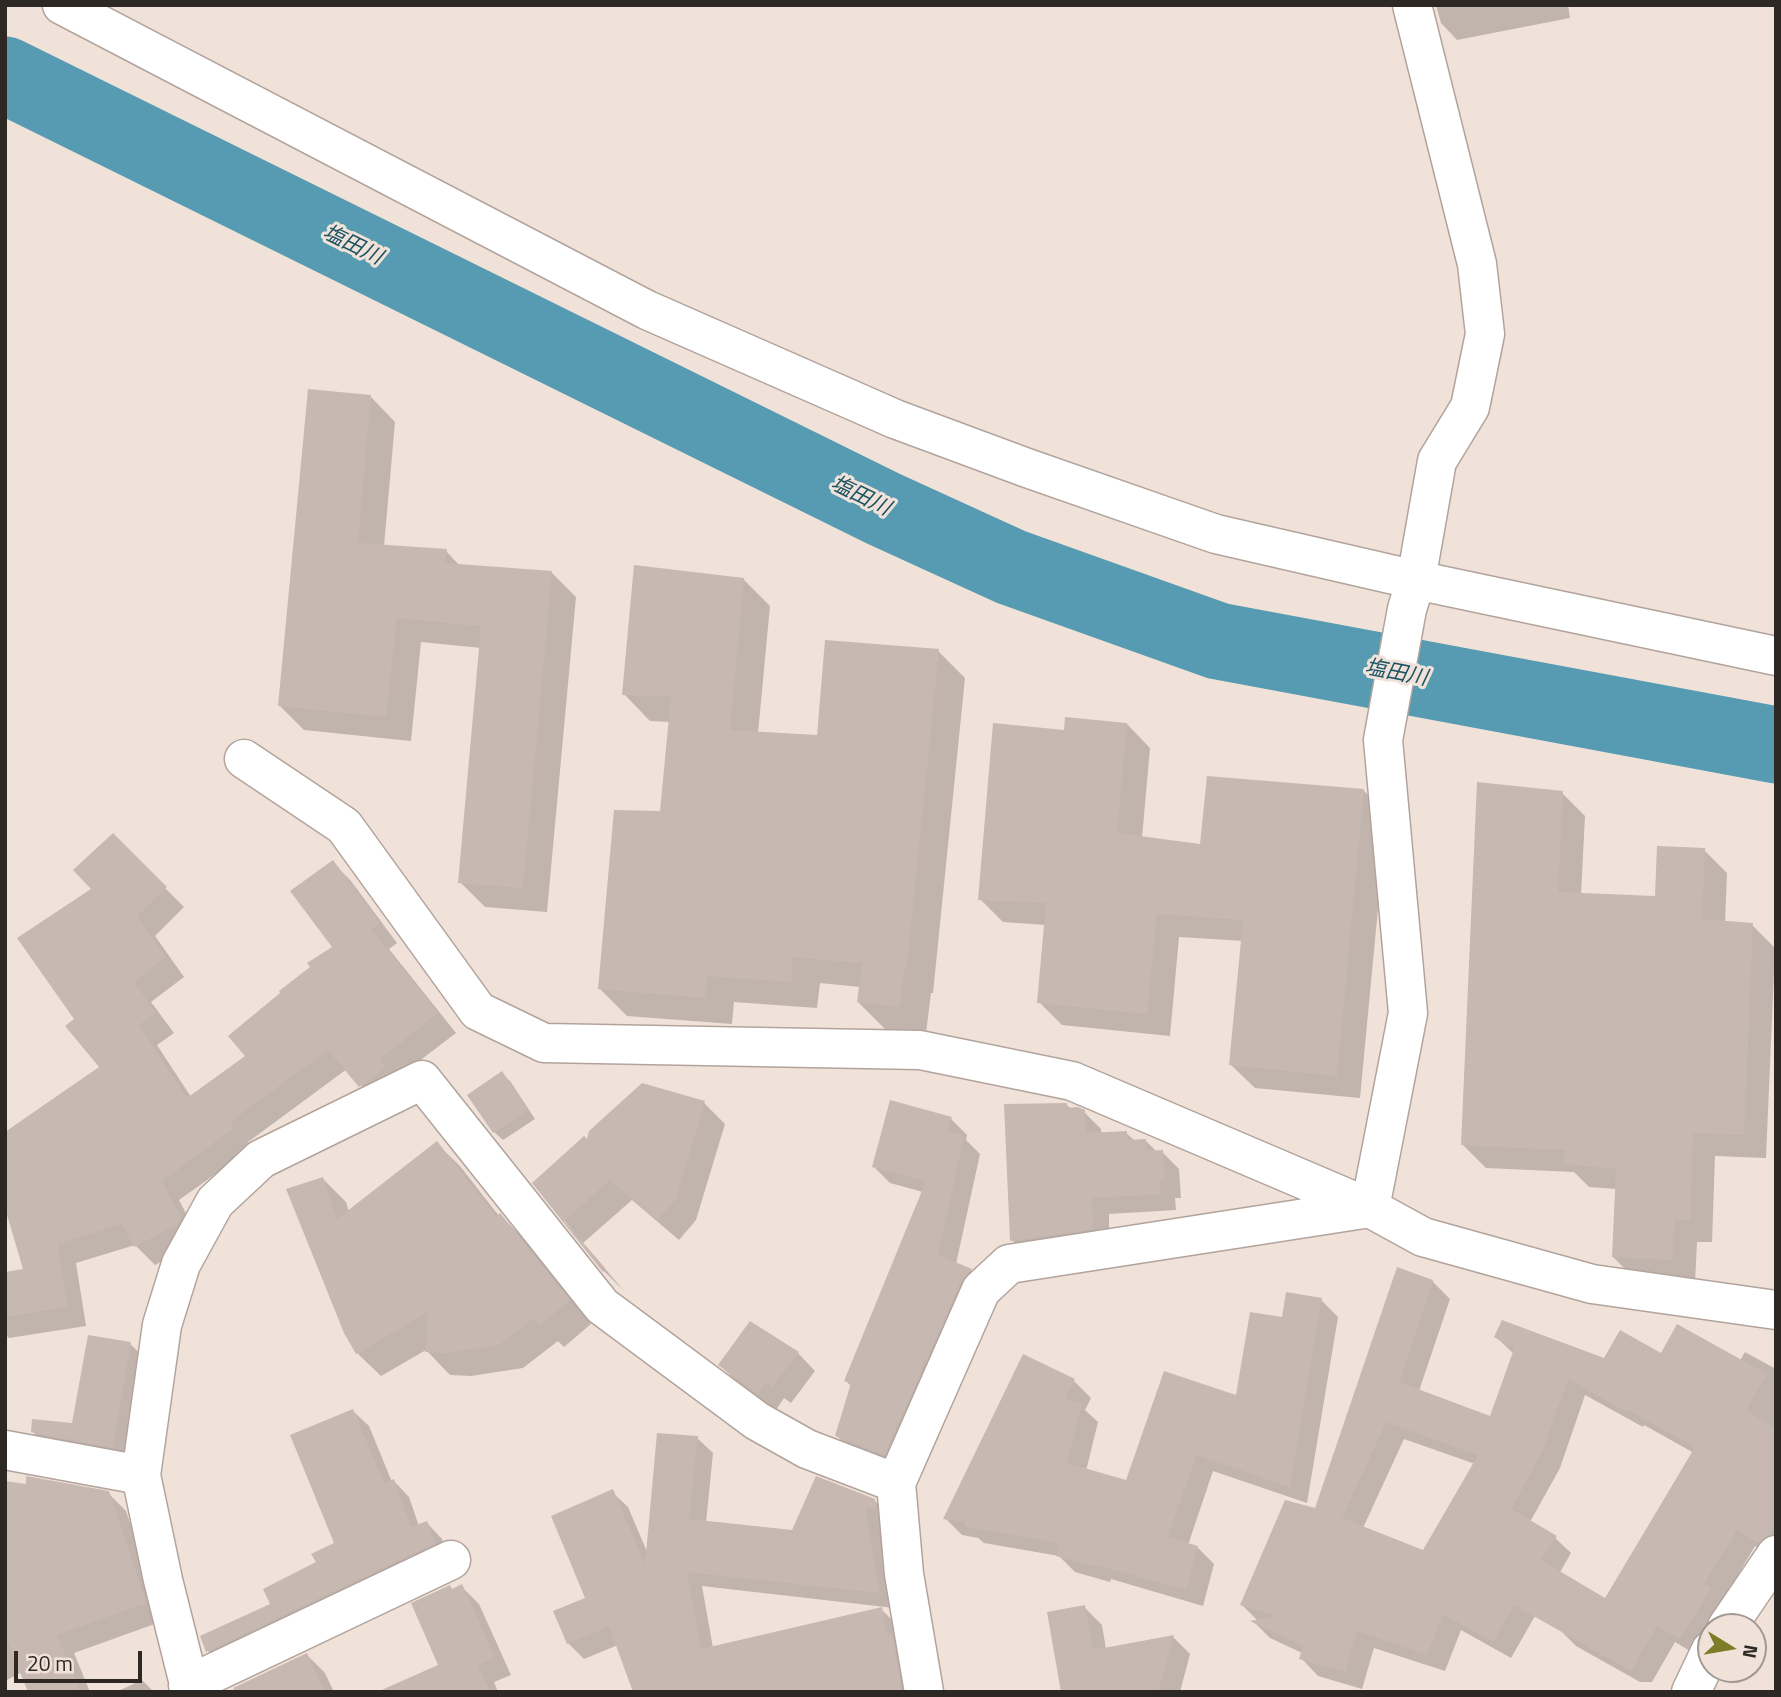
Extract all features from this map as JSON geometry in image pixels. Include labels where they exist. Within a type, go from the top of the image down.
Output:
[{"type":"street","points":[[62,5],[646,310],[895,419],[1216,534],[1412,595],[1776,656]]},
{"type":"street","points":[[1370,1208],[1408,1013],[1383,740],[1437,461],[1470,407],[1485,334],[1477,264],[1412,5]]},
{"type":"street","points":[[244,759],[344,826],[478,1011],[544,1043],[920,1050],[1072,1081],[1370,1208],[1423,1237],[1592,1284],[1776,1310]]},
{"type":"street","points":[[450,1560],[190,1688],[163,1580],[141,1475],[162,1325],[181,1264],[215,1202],[261,1159],[422,1080],[602,1307],[757,1421],[807,1449],[896,1483]]},
{"type":"street","points":[[924,1692],[904,1574],[896,1483],[981,1290],[1009,1264],[1370,1208]]},
{"type":"street","points":[[5,1450],[141,1475]]},
{"type":"street","points":[[1737,1613],[1776,1555]]},
{"type":"building","points":[[308,389],[371,395],[358,543],[447,549],[445,563],[552,571],[523,888],[458,883],[481,626],[397,618],[386,717],[278,706]]},
{"type":"building","points":[[634,565],[744,578],[730,730],[817,735],[825,640],[939,649],[907,967],[899,1007],[857,1002],[862,963],[793,957],[791,982],[707,976],[705,998],[598,989],[614,810],[660,811],[671,696],[622,695]]},
{"type":"building","points":[[1065,717],[1127,723],[1117,833],[1200,844],[1207,776],[1364,789],[1337,1076],[1229,1065],[1243,920],[1157,914],[1147,1014],[1037,1003],[1046,903],[978,900],[993,723],[1064,730]]},
{"type":"building","points":[[1477,782],[1563,791],[1558,892],[1655,896],[1657,846],[1705,848],[1702,919],[1753,923],[1744,1135],[1693,1133],[1690,1220],[1675,1220],[1672,1260],[1612,1257],[1616,1169],[1564,1164],[1565,1150],[1461,1145]]},
{"type":"building","points":[[113,833],[167,887],[137,916],[166,957],[134,982],[156,1013],[139,1025],[187,1098],[245,1056],[228,1036],[310,967],[307,963],[332,947],[290,891],[333,860],[380,923],[371,929],[438,1013],[380,1059],[386,1067],[359,1087],[328,1050],[230,1122],[234,1128],[162,1181],[181,1218],[178,1224],[134,1247],[122,1224],[58,1244],[67,1307],[5,1317],[5,1272],[23,1269],[5,1208],[5,1132],[99,1067],[65,1026],[74,1019],[17,938],[91,889],[73,870]]},
{"type":"building","points":[[502,1071],[528,1110],[493,1133],[467,1095]]},
{"type":"building","points":[[642,1083],[705,1101],[676,1199],[657,1220],[610,1180],[564,1221],[606,1269],[603,1272],[532,1183],[584,1136],[587,1139],[589,1131]]},
{"type":"building","points":[[890,1100],[952,1117],[948,1131],[964,1136],[938,1255],[972,1269],[961,1281],[884,1455],[835,1436],[851,1383],[844,1381],[926,1181],[872,1167]]},
{"type":"building","points":[[1067,1103],[1067,1108],[1078,1107],[1085,1110],[1086,1133],[1127,1131],[1127,1140],[1146,1139],[1147,1151],[1163,1150],[1165,1181],[1159,1182],[1160,1194],[1092,1198],[1093,1229],[1010,1241],[1004,1104]]},
{"type":"building","points":[[437,1141],[496,1217],[500,1213],[570,1300],[540,1325],[534,1318],[499,1345],[446,1353],[425,1352],[428,1312],[356,1354],[344,1333],[286,1189],[323,1177],[337,1219]]},
{"type":"building","points":[[1397,1267],[1433,1280],[1399,1382],[1490,1416],[1514,1349],[1494,1337],[1502,1320],[1604,1358],[1620,1330],[1661,1353],[1677,1324],[1767,1374],[1746,1410],[1776,1429],[1776,1524],[1769,1535],[1758,1543],[1737,1530],[1704,1584],[1711,1588],[1680,1639],[1657,1626],[1631,1671],[1514,1605],[1493,1642],[1443,1614],[1427,1655],[1357,1631],[1345,1672],[1299,1659],[1303,1646],[1250,1621],[1277,1616],[1240,1605],[1285,1500],[1315,1508]],"holes":[[[1568,1379],[1695,1447],[1605,1598],[1541,1560],[1557,1536],[1511,1509],[1543,1450]],[[1386,1422],[1478,1455],[1423,1550],[1342,1518]]]},
{"type":"building","points":[[1286,1292],[1322,1298],[1290,1487],[1196,1455],[1168,1537],[1198,1546],[1186,1590],[1056,1556],[1059,1543],[965,1527],[965,1522],[943,1519],[1023,1354],[1075,1379],[1065,1399],[1082,1404],[1067,1463],[1126,1480],[1164,1371],[1236,1395],[1250,1312],[1282,1317]]},
{"type":"building","points":[[750,1321],[799,1352],[772,1387],[766,1382],[758,1394],[718,1365]]},
{"type":"building","points":[[88,1335],[131,1342],[113,1448],[31,1432],[32,1419],[72,1423]]},
{"type":"building","points":[[353,1409],[384,1483],[394,1479],[411,1527],[427,1521],[435,1543],[206,1652],[200,1636],[270,1604],[263,1589],[316,1562],[311,1554],[334,1543],[290,1435]]},
{"type":"building","points":[[657,1433],[698,1436],[689,1519],[792,1530],[816,1476],[875,1499],[876,1509],[865,1507],[880,1593],[687,1572],[701,1649],[882,1607],[887,1635],[892,1634],[902,1692],[633,1692],[609,1626],[567,1644],[553,1611],[585,1598],[551,1516],[613,1489],[645,1565]]},
{"type":"building","points":[[26,1476],[109,1491],[146,1603],[57,1635],[80,1692],[28,1692],[5,1635],[5,1481],[26,1484]]},
{"type":"building","points":[[462,1584],[495,1657],[478,1665],[490,1692],[377,1692],[438,1665],[411,1603],[450,1585],[452,1589]]},
{"type":"building","points":[[1085,1605],[1093,1650],[1174,1635],[1158,1692],[1061,1692],[1047,1612]]},
{"type":"building","points":[[307,1653],[325,1692],[235,1692],[233,1688]]},
{"type":"waterway","name":"塩田川","points":[[5,75],[884,509],[1011,567],[1218,641],[1776,745]]}]
